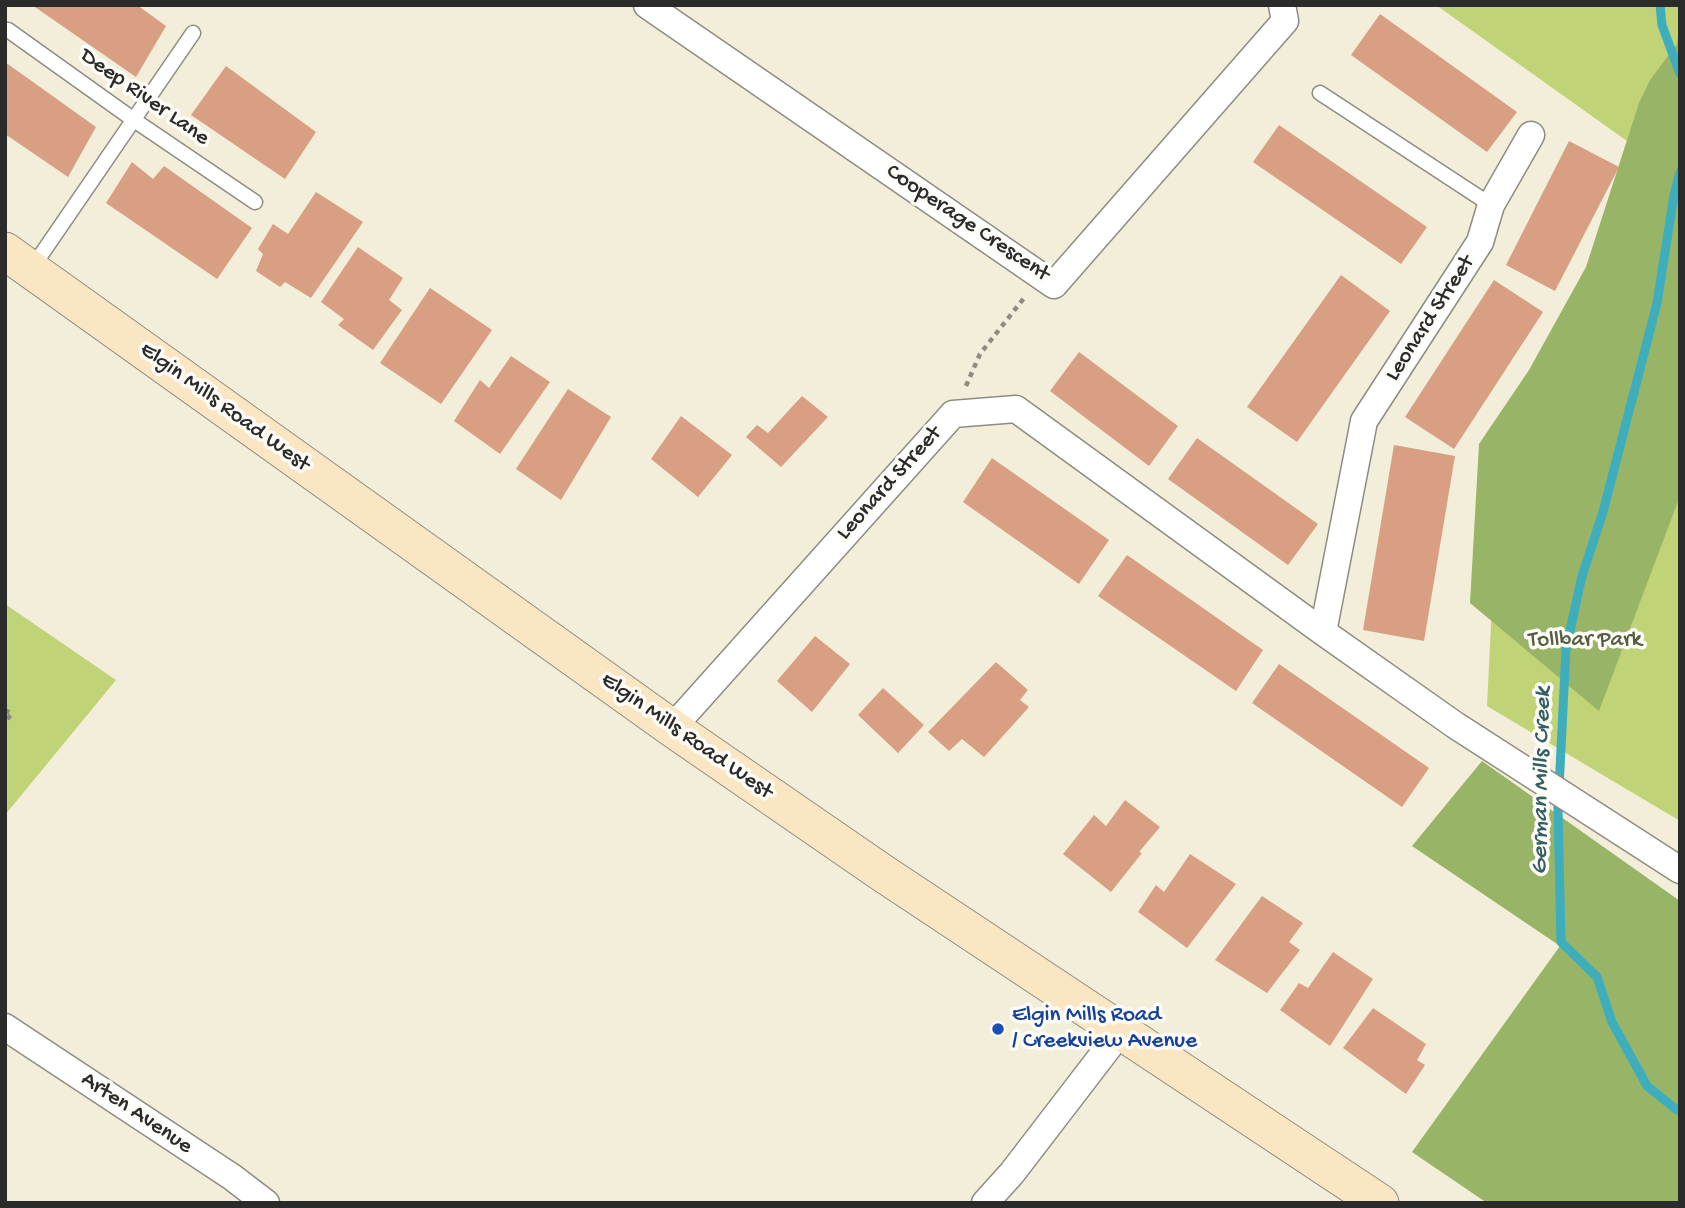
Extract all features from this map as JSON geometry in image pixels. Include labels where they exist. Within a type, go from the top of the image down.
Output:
[{"type":"main road","name":"Elgin Mills Road West","points":[[18,261],[672,728],[870,865],[1380,1203]]},
{"type":"street","name":"Cooperage Crescent","points":[[647,5],[1054,285],[1285,20],[1282,5]]},
{"type":"street","name":"Leonard Street","points":[[1323,632],[1364,421],[1480,242],[1492,205],[1531,135]]},
{"type":"street","name":"Leonard Street","points":[[672,728],[953,414],[1016,409],[1323,632],[1455,724],[1680,870]]},
{"type":"street","name":"Arten Avenue","points":[[5,1027],[267,1203]]},
{"type":"street","points":[[985,1203],[1013,1173],[1121,1031]]},
{"type":"lane","name":"Deep River Lane","points":[[9,30],[134,120],[255,202]]},
{"type":"lane","points":[[18,261],[134,120],[193,33]]},
{"type":"lane","points":[[1320,93],[1492,205]]},
{"type":"path","points":[[953,414],[980,354],[1025,299],[1015,292]]},
{"type":"path","points":[[5,710],[12,714],[5,721]]},
{"type":"green space","name":"Tollbar Park","points":[[1436,5],[1680,5],[1680,821],[1487,706],[1499,462],[1662,166]]},
{"type":"green space","name":"Tollbar Park","points":[[1680,19],[1680,496],[1599,711],[1470,603],[1479,444],[1529,370],[1586,267],[1639,103],[1650,80],[1677,44]]},
{"type":"green space","points":[[5,604],[116,680],[5,815]]},
{"type":"green space","points":[[1482,761],[1680,901],[1680,1203],[1487,1203],[1412,1152],[1560,946],[1412,846]]},
{"type":"building","points":[[32,5],[137,5],[166,26],[136,77]]},
{"type":"building","points":[[1380,14],[1517,112],[1487,152],[1351,55]]},
{"type":"building","points":[[5,62],[96,127],[68,177],[5,134]]},
{"type":"building","points":[[226,66],[316,132],[285,179],[191,115]]},
{"type":"building","points":[[1279,125],[1427,227],[1401,264],[1253,162]]},
{"type":"building","points":[[1569,141],[1619,167],[1555,291],[1506,265]]},
{"type":"building","points":[[132,162],[153,179],[164,166],[252,228],[217,279],[106,203]]},
{"type":"building","points":[[316,192],[363,222],[311,298],[285,282],[280,287],[256,271],[263,254],[258,249],[273,224],[288,234]]},
{"type":"building","points":[[358,247],[403,278],[389,300],[402,310],[373,350],[338,325],[344,319],[321,302]]},
{"type":"building","points":[[1341,275],[1390,311],[1297,442],[1247,407]]},
{"type":"building","points":[[1494,280],[1543,312],[1454,449],[1405,417]]},
{"type":"building","points":[[430,288],[492,330],[441,404],[380,363]]},
{"type":"building","points":[[1079,352],[1178,426],[1149,466],[1050,391]]},
{"type":"building","points":[[511,356],[550,382],[500,454],[454,421],[480,380],[489,388]]},
{"type":"building","points":[[568,389],[611,417],[561,500],[516,469]]},
{"type":"building","points":[[802,396],[828,417],[781,467],[746,437],[757,425],[768,433]]},
{"type":"building","points":[[681,416],[732,455],[698,497],[651,459]]},
{"type":"building","points":[[1197,438],[1318,524],[1288,565],[1168,479]]},
{"type":"building","points":[[1394,445],[1455,456],[1424,641],[1363,630]]},
{"type":"building","points":[[992,458],[1109,540],[1079,584],[963,502]]},
{"type":"building","points":[[1127,555],[1263,650],[1236,691],[1098,596]]},
{"type":"building","points":[[815,636],[850,664],[812,712],[777,681]]},
{"type":"building","points":[[996,662],[1028,690],[1020,700],[1029,707],[984,757],[962,739],[949,751],[928,732]]},
{"type":"building","points":[[1279,664],[1429,768],[1402,807],[1252,703]]},
{"type":"building","points":[[883,688],[924,725],[898,753],[858,715]]},
{"type":"building","points":[[1125,800],[1160,827],[1111,892],[1063,854],[1094,815],[1106,826]]},
{"type":"building","points":[[1190,854],[1236,884],[1187,948],[1138,912],[1156,885],[1164,892]]},
{"type":"building","points":[[1262,896],[1303,923],[1289,942],[1300,950],[1267,993],[1215,960]]},
{"type":"building","points":[[1333,952],[1373,979],[1330,1046],[1280,1010],[1299,983],[1308,988]]},
{"type":"building","points":[[1373,1008],[1426,1044],[1417,1060],[1425,1065],[1406,1094],[1343,1048]]},
{"type":"waterway","name":"German Mills Creek","points":[[1660,5],[1662,25],[1680,74]]},
{"type":"waterway","name":"German Mills Creek","points":[[1680,172],[1657,303],[1603,512],[1582,576],[1566,649],[1558,808],[1561,942],[1597,977],[1612,1022],[1647,1086],[1680,1110]]},
{"type":"place","name":"Elgin Mills Road / Creekview Avenue","points":[[998,1029]]}]
